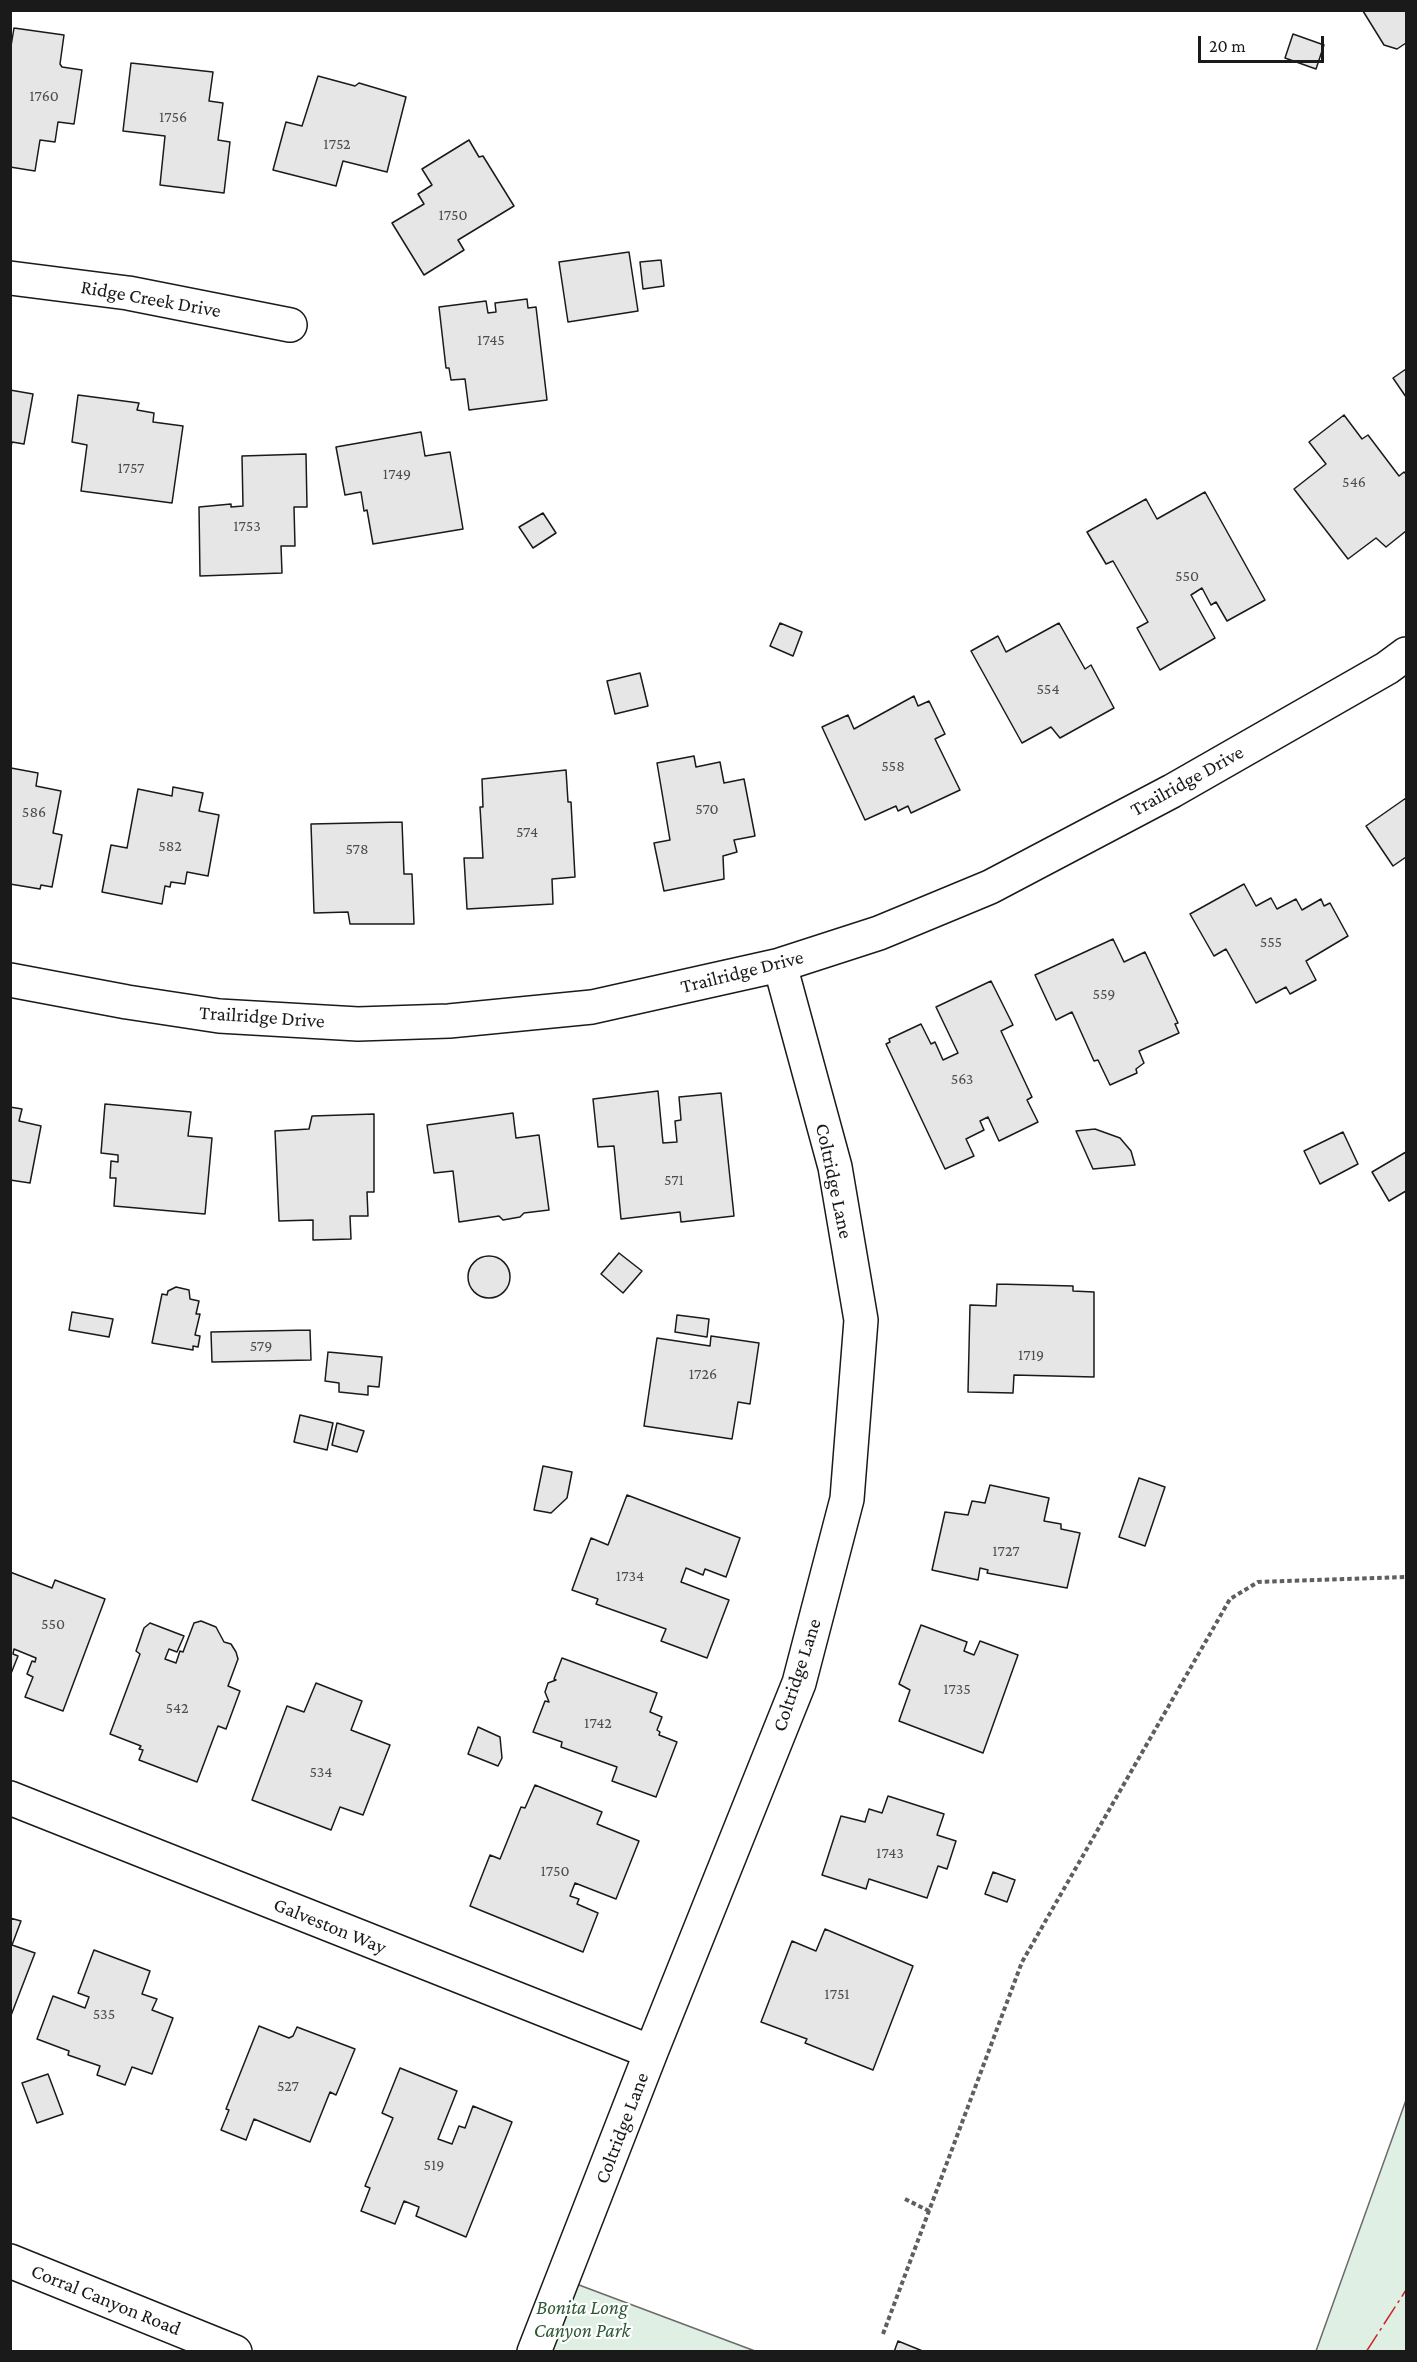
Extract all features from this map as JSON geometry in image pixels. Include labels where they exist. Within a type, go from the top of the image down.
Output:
[{"type":"street","name":"Ridge Creek Drive","points":[[10,278],[128,293],[290,325]]},
{"type":"street","name":"Trailridge Drive","points":[[10,980],[127,1002],[219,1016],[358,1024],[449,1021],[592,1007],[780,965],[879,933],[990,887],[1172,791],[1388,668],[1407,654]]},
{"type":"street","name":"Coltridge Lane","points":[[534,2352],[799,1683],[848,1499],[861,1320],[835,1167],[780,965]]},
{"type":"street","name":"Galveston Way","points":[[10,1798],[651,2052]]},
{"type":"street","name":"Corral Canyon Road","points":[[10,2262],[235,2352]]},
{"type":"path","points":[[883,2334],[1022,1962],[1230,1599],[1257,1582],[1407,1577]]},
{"type":"path","points":[[905,2199],[930,2211]]},
{"type":"green space","points":[[1406,2100],[1406,2351],[1316,2351]]},
{"type":"green space","name":"Bonita Long Canyon Park","points":[[563,2279],[755,2351],[534,2352]]},
{"type":"building","points":[[1406,10],[1406,43],[1397,49],[1384,45],[1363,11]]},
{"type":"building","points":[[14,28],[64,35],[60,64],[62,67],[82,70],[74,124],[58,122],[55,142],[40,140],[35,171],[10,167],[10,52]]},
{"type":"building","points":[[1293,34],[1324,45],[1316,69],[1285,58]]},
{"type":"building","points":[[131,63],[213,72],[209,101],[223,103],[218,140],[230,142],[224,193],[160,185],[165,136],[123,131]]},
{"type":"building","points":[[318,76],[355,86],[359,83],[406,97],[387,172],[343,161],[336,186],[273,170],[286,122],[302,126]]},
{"type":"building","points":[[469,140],[479,157],[483,156],[514,206],[458,240],[464,250],[424,275],[392,223],[424,204],[418,194],[432,185],[422,169]]},
{"type":"building","points":[[629,252],[638,311],[568,322],[559,262]]},
{"type":"building","points":[[661,260],[664,286],[643,289],[640,262]]},
{"type":"building","points":[[527,299],[528,308],[536,307],[547,400],[469,410],[465,379],[451,380],[449,368],[446,368],[439,307],[486,301],[488,313],[496,312],[495,303]]},
{"type":"building","points":[[1406,369],[1406,397],[1393,378]]},
{"type":"building","points":[[10,390],[33,394],[24,444],[12,442],[10,451]]},
{"type":"building","points":[[78,395],[139,403],[137,410],[154,413],[153,422],[183,426],[172,503],[81,491],[87,445],[72,442]]},
{"type":"building","points":[[1344,415],[1362,439],[1368,435],[1399,476],[1404,472],[1406,474],[1406,531],[1386,547],[1376,538],[1348,559],[1294,489],[1326,464],[1309,442]]},
{"type":"building","points":[[421,432],[425,456],[450,452],[463,529],[373,544],[361,492],[345,495],[336,447]]},
{"type":"building","points":[[306,454],[307,507],[294,507],[295,546],[281,546],[282,573],[200,576],[199,507],[231,504],[231,507],[243,506],[242,456]]},
{"type":"building","points":[[1205,492],[1265,600],[1227,621],[1216,602],[1211,605],[1202,588],[1191,595],[1215,638],[1160,670],[1137,628],[1148,622],[1113,561],[1106,564],[1087,532],[1146,499],[1157,519]]},
{"type":"building","points":[[543,513],[556,533],[533,548],[519,527]]},
{"type":"building","points":[[780,623],[802,632],[793,656],[770,646]]},
{"type":"building","points":[[1059,623],[1085,669],[1091,665],[1114,708],[1060,738],[1051,727],[1022,743],[971,651],[998,636],[1006,652]]},
{"type":"building","points":[[640,673],[648,706],[615,714],[607,681]]},
{"type":"building","points":[[914,696],[918,706],[929,701],[945,734],[935,739],[960,790],[911,813],[908,806],[898,811],[896,806],[865,820],[822,727],[848,715],[854,729]]},
{"type":"building","points":[[694,756],[696,767],[720,762],[724,783],[744,779],[755,836],[734,840],[737,852],[723,856],[724,879],[664,891],[654,843],[670,840],[657,763]]},
{"type":"building","points":[[11,768],[38,773],[36,786],[61,791],[53,833],[62,835],[52,887],[41,885],[40,889],[10,884]]},
{"type":"building","points":[[566,770],[568,802],[571,802],[575,877],[552,879],[553,904],[467,909],[464,858],[483,858],[480,807],[483,807],[482,779]]},
{"type":"building","points":[[173,787],[203,793],[199,811],[219,815],[208,876],[187,872],[185,884],[171,882],[170,887],[165,886],[162,904],[102,892],[111,845],[127,848],[138,789],[172,796]]},
{"type":"building","points":[[1406,798],[1406,857],[1393,866],[1366,826]]},
{"type":"building","points":[[402,822],[404,874],[412,874],[414,924],[350,924],[348,912],[314,913],[311,824]]},
{"type":"building","points":[[1244,884],[1256,906],[1271,898],[1277,909],[1296,899],[1302,910],[1321,899],[1324,906],[1330,903],[1348,936],[1306,961],[1316,980],[1290,994],[1286,987],[1256,1003],[1226,949],[1214,956],[1190,914]]},
{"type":"building","points":[[1113,939],[1124,962],[1145,952],[1178,1023],[1175,1024],[1179,1033],[1139,1051],[1144,1063],[1136,1069],[1137,1073],[1110,1085],[1098,1060],[1094,1061],[1072,1012],[1056,1020],[1035,975]]},
{"type":"building","points":[[991,981],[1013,1025],[1001,1031],[1032,1097],[1027,1100],[1038,1122],[999,1141],[988,1117],[980,1121],[984,1130],[966,1139],[974,1156],[945,1169],[886,1044],[890,1042],[889,1039],[921,1024],[931,1044],[935,1042],[943,1060],[958,1053],[936,1007]]},
{"type":"building","points":[[658,1091],[663,1143],[677,1142],[675,1121],[681,1120],[679,1097],[721,1093],[734,1216],[681,1222],[680,1212],[621,1219],[614,1146],[598,1147],[593,1099]]},
{"type":"building","points":[[105,1104],[191,1112],[188,1136],[212,1138],[205,1214],[114,1206],[116,1178],[110,1178],[111,1161],[118,1162],[118,1155],[101,1153]]},
{"type":"building","points":[[10,1107],[22,1109],[19,1121],[41,1126],[30,1183],[10,1180]]},
{"type":"building","points":[[513,1113],[516,1138],[539,1135],[549,1210],[524,1213],[520,1217],[503,1220],[499,1216],[459,1222],[453,1171],[434,1173],[427,1125]]},
{"type":"building","points":[[374,1114],[374,1192],[367,1192],[368,1216],[350,1216],[351,1239],[313,1240],[313,1220],[279,1221],[275,1131],[309,1129],[312,1116]]},
{"type":"building","points":[[1095,1129],[1120,1138],[1131,1151],[1135,1165],[1093,1169],[1076,1131]]},
{"type":"building","points":[[1343,1132],[1358,1164],[1320,1184],[1304,1151]]},
{"type":"building","points":[[1406,1152],[1406,1191],[1389,1201],[1372,1172]]},
{"type":"building","points":[[619,1253],[642,1271],[623,1293],[601,1274]]},
{"type":"building","points":[[489,1256],[497,1257],[504,1262],[509,1269],[509,1285],[504,1292],[497,1297],[489,1298],[481,1297],[474,1292],[469,1285],[468,1277],[469,1269],[474,1262],[481,1257]]},
{"type":"building","points":[[997,1284],[1073,1286],[1073,1291],[1094,1292],[1094,1377],[1014,1375],[1013,1393],[968,1392],[970,1305],[996,1306]]},
{"type":"building","points":[[176,1287],[189,1290],[190,1299],[199,1301],[196,1314],[200,1314],[195,1335],[200,1336],[198,1347],[193,1346],[193,1350],[152,1343],[162,1294],[167,1295],[168,1291]]},
{"type":"building","points":[[72,1312],[113,1319],[109,1337],[69,1330]]},
{"type":"building","points":[[677,1315],[709,1319],[707,1337],[675,1332]]},
{"type":"building","points":[[310,1330],[311,1360],[212,1362],[211,1332]]},
{"type":"building","points":[[711,1336],[759,1343],[750,1404],[738,1402],[732,1439],[644,1426],[657,1338],[710,1346]]},
{"type":"building","points":[[328,1352],[382,1357],[379,1387],[368,1386],[368,1395],[339,1392],[339,1383],[325,1381]]},
{"type":"building","points":[[300,1415],[333,1423],[327,1450],[294,1442]]},
{"type":"building","points":[[337,1423],[364,1431],[357,1452],[332,1445]]},
{"type":"building","points":[[543,1466],[572,1472],[567,1498],[551,1513],[534,1510]]},
{"type":"building","points":[[1139,1478],[1165,1487],[1145,1546],[1119,1537]]},
{"type":"building","points":[[990,1485],[1049,1498],[1044,1521],[1061,1524],[1061,1529],[1080,1533],[1067,1588],[987,1573],[988,1570],[980,1568],[978,1580],[932,1570],[945,1512],[968,1515],[972,1501],[985,1503]]},
{"type":"building","points":[[627,1495],[740,1538],[726,1577],[705,1569],[703,1575],[686,1568],[681,1582],[729,1600],[707,1658],[661,1641],[666,1629],[596,1604],[598,1599],[572,1590],[591,1538],[608,1545]]},
{"type":"building","points":[[10,1572],[52,1588],[55,1580],[105,1599],[63,1711],[25,1697],[33,1677],[27,1674],[32,1661],[35,1662],[36,1658],[14,1649],[13,1654],[18,1656],[10,1676]]},
{"type":"building","points":[[201,1621],[216,1627],[224,1642],[231,1644],[236,1652],[238,1659],[228,1686],[240,1691],[226,1729],[218,1726],[197,1782],[139,1760],[143,1750],[139,1749],[141,1746],[110,1734],[140,1654],[136,1651],[144,1628],[150,1623],[184,1636],[177,1652],[169,1649],[165,1659],[176,1663],[180,1651],[183,1652],[194,1623]]},
{"type":"building","points":[[921,1625],[967,1642],[964,1651],[974,1655],[980,1641],[1018,1655],[983,1753],[899,1721],[910,1690],[899,1684]]},
{"type":"building","points":[[562,1658],[657,1693],[650,1712],[662,1717],[657,1730],[660,1732],[659,1735],[677,1742],[656,1797],[612,1781],[617,1767],[561,1747],[562,1742],[533,1732],[545,1701],[549,1702],[545,1692],[548,1683],[556,1680],[554,1679]]},
{"type":"building","points":[[316,1683],[362,1701],[351,1730],[390,1745],[363,1815],[340,1807],[331,1830],[252,1800],[287,1706],[304,1712]]},
{"type":"building","points":[[478,1727],[500,1737],[502,1758],[498,1766],[468,1754]]},
{"type":"building","points":[[535,1785],[602,1812],[597,1824],[639,1841],[616,1899],[575,1883],[570,1896],[579,1899],[577,1904],[598,1913],[583,1952],[470,1906],[490,1855],[500,1859],[521,1807],[525,1808]]},
{"type":"building","points":[[888,1796],[944,1814],[937,1835],[956,1841],[947,1869],[938,1866],[927,1898],[869,1879],[866,1889],[822,1875],[841,1816],[865,1822],[869,1809],[882,1813]]},
{"type":"building","points":[[993,1872],[1015,1880],[1007,1902],[985,1894]]},
{"type":"building","points":[[10,1918],[21,1921],[12,1945],[35,1953],[10,2018]]},
{"type":"building","points":[[825,1929],[913,1966],[873,2070],[805,2043],[807,2039],[761,2022],[792,1941],[816,1951]]},
{"type":"building","points":[[94,1950],[150,1971],[142,1994],[157,1999],[152,2010],[173,2018],[152,2074],[132,2067],[125,2085],[97,2075],[100,2066],[68,2055],[69,2051],[37,2039],[53,1996],[85,2008],[89,1997],[78,1993]]},
{"type":"building","points":[[259,2026],[289,2038],[293,2036],[297,2027],[355,2049],[336,2095],[330,2092],[310,2142],[254,2119],[246,2140],[221,2130],[229,2110],[226,2109]]},
{"type":"building","points":[[400,2068],[457,2091],[438,2139],[452,2144],[459,2126],[465,2128],[473,2106],[512,2122],[466,2237],[416,2216],[419,2207],[404,2201],[395,2224],[361,2211],[370,2188],[365,2186],[393,2118],[382,2113]]},
{"type":"building","points":[[48,2074],[63,2114],[37,2123],[22,2083]]},
{"type":"building","points":[[898,2341],[925,2352],[894,2352]]},
{"type":"power","points":[[1366,2352],[1406,2290]]}]
